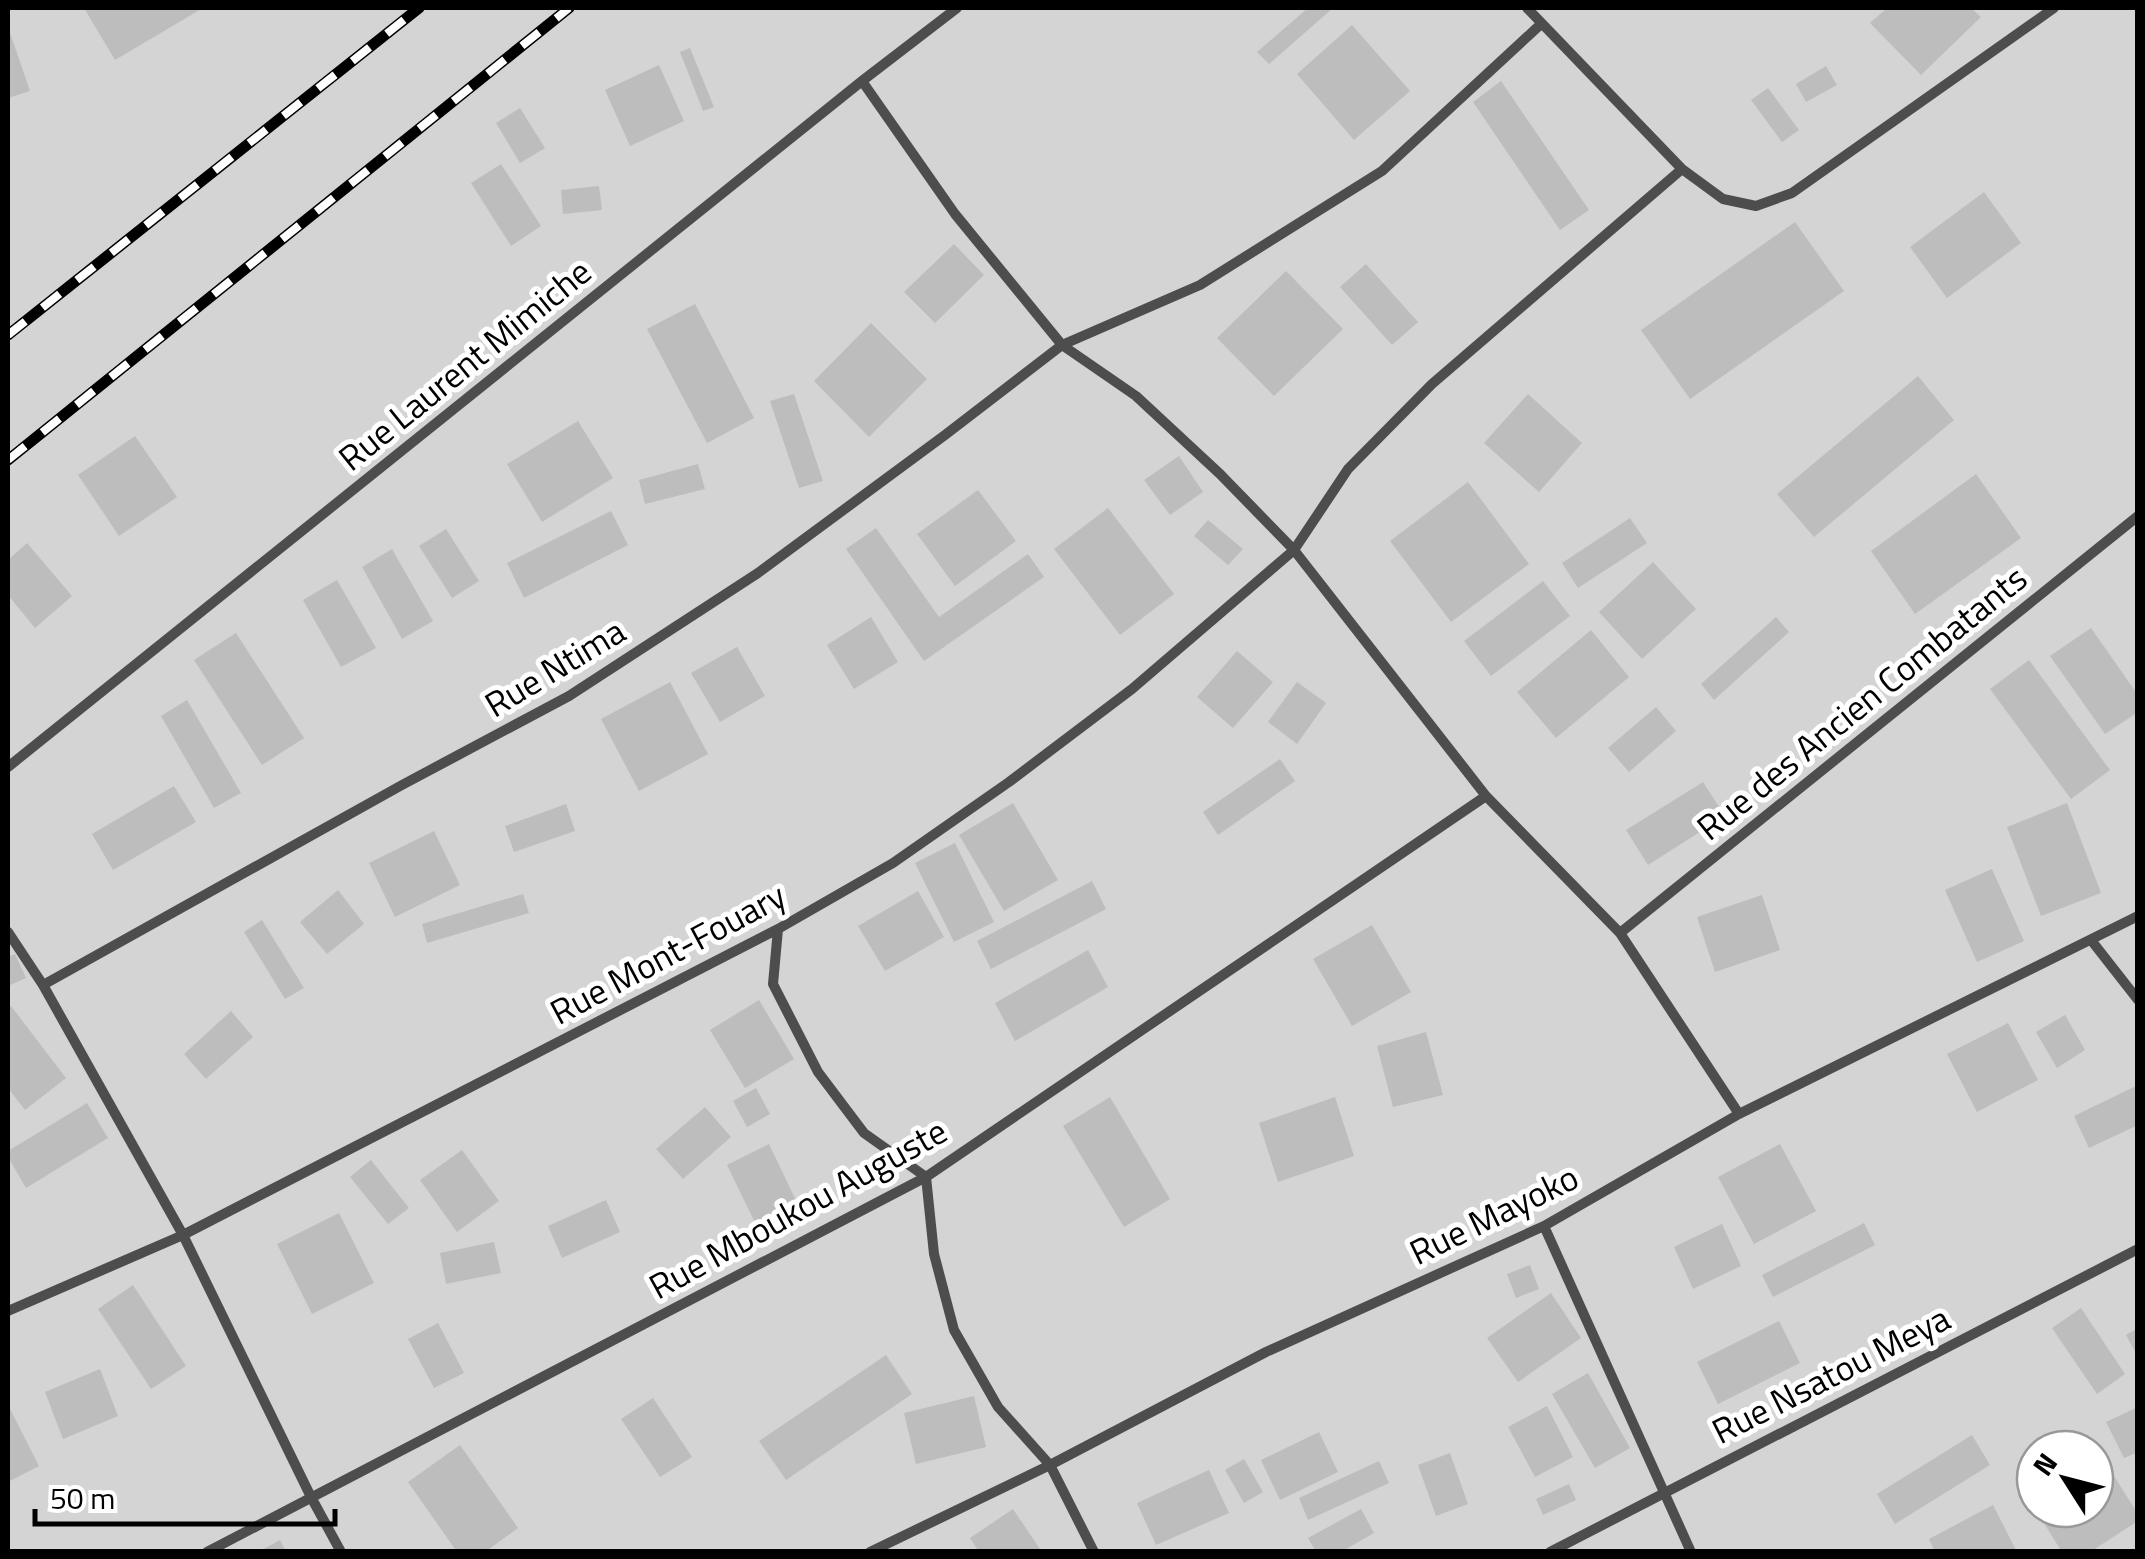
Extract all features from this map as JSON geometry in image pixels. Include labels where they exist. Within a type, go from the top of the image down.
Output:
[{"type":"street","name":"Rue Laurent Mimiche","points":[[8,767],[958,8]]},
{"type":"street","points":[[1527,8],[1682,169],[1723,199],[1756,206],[1792,194],[2054,8]]},
{"type":"street","name":"Rue Ntima","points":[[43,985],[569,696],[758,573],[1062,344],[1200,285],[1382,171],[1541,24]]},
{"type":"street","points":[[862,81],[955,214],[1062,344],[1136,396],[1294,550],[1486,796],[1620,933],[1739,1114]]},
{"type":"street","name":"Rue Mont-Fouary","points":[[8,1311],[183,1235],[778,930],[893,863],[1132,689],[1294,550],[1348,469],[1432,384],[1682,169]]},
{"type":"street","name":"Rue des Ancien Combatants","points":[[1620,933],[2138,516]]},
{"type":"street","name":"Rue Mboukou Auguste","points":[[207,1552],[926,1177],[1486,796]]},
{"type":"street","name":"Rue Mayoko","points":[[870,1552],[1266,1352],[1544,1226],[1739,1114],[2138,916]]},
{"type":"street","points":[[778,930],[773,984],[818,1072],[864,1132],[926,1177],[934,1254],[954,1330],[998,1407],[1050,1464],[1094,1552]]},
{"type":"street","points":[[8,932],[43,985],[183,1235],[340,1552]]},
{"type":"street","points":[[2091,940],[2138,1000]]},
{"type":"street","points":[[1544,1226],[1691,1552]]},
{"type":"street","name":"Rue Nsatou Meya","points":[[1550,1552],[2138,1249]]},
{"type":"shaded area","points":[[8,8],[2137,8],[2137,1551],[8,1552]]},
{"type":"building","points":[[84,8],[203,8],[115,60]]},
{"type":"building","points":[[1308,8],[1333,8],[1269,64],[1257,52]]},
{"type":"building","points":[[1887,8],[1971,8],[1981,17],[1921,75],[1870,23]]},
{"type":"building","points":[[1352,25],[1410,91],[1354,140],[1297,74]]},
{"type":"building","points":[[8,27],[30,91],[8,98]]},
{"type":"building","points":[[690,48],[714,107],[703,111],[680,52]]},
{"type":"building","points":[[659,65],[684,121],[630,146],[605,90]]},
{"type":"building","points":[[1826,66],[1837,85],[1806,102],[1796,84]]},
{"type":"building","points":[[1501,81],[1589,210],[1560,230],[1473,102]]},
{"type":"building","points":[[1768,88],[1799,130],[1782,142],[1751,100]]},
{"type":"building","points":[[520,108],[545,148],[520,163],[496,123]]},
{"type":"building","points":[[501,164],[541,226],[511,246],[471,183]]},
{"type":"building","points":[[599,186],[602,210],[563,214],[561,190]]},
{"type":"building","points":[[1984,192],[2021,243],[1947,298],[1910,247]]},
{"type":"building","points":[[1795,222],[1844,291],[1690,399],[1641,330]]},
{"type":"building","points":[[954,244],[984,275],[935,323],[904,292]]},
{"type":"building","points":[[1366,264],[1418,322],[1392,345],[1340,287]]},
{"type":"building","points":[[1286,271],[1343,329],[1274,396],[1217,338]]},
{"type":"building","points":[[695,304],[754,418],[707,443],[647,329]]},
{"type":"building","points":[[871,323],[927,379],[869,437],[814,381]]},
{"type":"building","points":[[1918,376],[1954,420],[1814,537],[1777,494]]},
{"type":"building","points":[[794,394],[823,481],[799,488],[770,401]]},
{"type":"building","points":[[1528,394],[1582,443],[1539,492],[1484,443]]},
{"type":"building","points":[[578,421],[613,478],[542,522],[507,464]]},
{"type":"building","points":[[135,436],[177,497],[119,536],[78,475]]},
{"type":"building","points":[[1179,456],[1203,492],[1170,515],[1144,480]]},
{"type":"building","points":[[698,464],[705,489],[645,504],[639,480]]},
{"type":"building","points":[[1976,474],[2021,538],[1915,614],[1871,551]]},
{"type":"building","points":[[1468,482],[1529,564],[1451,622],[1390,541]]},
{"type":"building","points":[[978,490],[1016,541],[955,586],[917,534]]},
{"type":"building","points":[[1108,508],[1174,594],[1120,635],[1054,549]]},
{"type":"building","points":[[611,511],[628,545],[524,598],[507,563]]},
{"type":"building","points":[[1630,518],[1647,543],[1578,588],[1562,563]]},
{"type":"building","points":[[1208,520],[1243,549],[1228,565],[1194,536]]},
{"type":"building","points":[[876,528],[939,617],[1028,554],[1044,577],[924,661],[846,549]]},
{"type":"building","points":[[446,529],[479,581],[452,598],[419,546]]},
{"type":"building","points":[[27,543],[72,596],[35,628],[8,595],[8,560]]},
{"type":"building","points":[[392,549],[433,621],[402,639],[362,567]]},
{"type":"building","points":[[1653,562],[1696,609],[1642,659],[1599,612]]},
{"type":"building","points":[[337,580],[376,648],[341,667],[303,600]]},
{"type":"building","points":[[1543,581],[1570,616],[1491,676],[1464,641]]},
{"type":"building","points":[[871,617],[898,662],[854,689],[827,645]]},
{"type":"building","points":[[1776,617],[1789,632],[1714,700],[1701,684]]},
{"type":"building","points":[[2091,628],[2138,695],[2138,712],[2105,734],[2050,656]]},
{"type":"building","points":[[1591,630],[1629,677],[1556,738],[1517,692]]},
{"type":"building","points":[[236,633],[304,738],[262,765],[194,660]]},
{"type":"building","points":[[737,647],[765,696],[720,722],[691,673]]},
{"type":"building","points":[[1237,651],[1273,682],[1233,728],[1197,697]]},
{"type":"building","points":[[2029,660],[2110,770],[2071,799],[1990,689]]},
{"type":"building","points":[[670,682],[708,754],[639,791],[601,719]]},
{"type":"building","points":[[1297,682],[1326,703],[1297,744],[1268,722]]},
{"type":"building","points":[[187,700],[241,793],[214,808],[161,716]]},
{"type":"building","points":[[1656,707],[1676,731],[1629,772],[1608,748]]},
{"type":"building","points":[[1280,759],[1295,781],[1218,835],[1203,812]]},
{"type":"building","points":[[1703,782],[1725,816],[1648,865],[1626,830]]},
{"type":"building","points":[[174,786],[196,822],[113,870],[92,834]]},
{"type":"building","points":[[1013,803],[1058,880],[1004,911],[959,835]]},
{"type":"building","points":[[2067,803],[2101,893],[2041,916],[2007,827]]},
{"type":"building","points":[[566,804],[575,831],[514,852],[505,826]]},
{"type":"building","points":[[434,831],[460,885],[395,917],[369,863]]},
{"type":"building","points":[[955,843],[994,922],[954,942],[915,863]]},
{"type":"building","points":[[1992,869],[2024,941],[1977,962],[1945,890]]},
{"type":"building","points":[[1092,881],[1106,909],[991,969],[977,941]]},
{"type":"building","points":[[338,890],[364,924],[327,954],[300,922]]},
{"type":"building","points":[[918,891],[944,937],[885,971],[858,926]]},
{"type":"building","points":[[523,894],[529,913],[427,943],[422,924]]},
{"type":"building","points":[[1762,895],[1780,950],[1715,972],[1697,917]]},
{"type":"building","points":[[262,920],[304,988],[285,999],[244,932]]},
{"type":"building","points":[[1372,925],[1411,992],[1352,1026],[1313,959]]},
{"type":"building","points":[[1088,950],[1108,987],[1015,1041],[995,1003]]},
{"type":"building","points":[[15,954],[26,978],[8,986],[8,957]]},
{"type":"building","points":[[759,1000],[794,1059],[745,1088],[710,1030]]},
{"type":"building","points":[[11,1006],[66,1078],[25,1110],[8,1088]]},
{"type":"building","points":[[231,1011],[253,1037],[206,1079],[184,1054]]},
{"type":"building","points":[[2065,1015],[2085,1050],[2057,1068],[2036,1032]]},
{"type":"building","points":[[2008,1023],[2038,1080],[1977,1112],[1947,1054]]},
{"type":"building","points":[[1426,1032],[1443,1095],[1393,1107],[1377,1046]]},
{"type":"building","points":[[2138,1085],[2138,1125],[2089,1148],[2074,1116]]},
{"type":"building","points":[[756,1088],[770,1114],[747,1127],[733,1101]]},
{"type":"building","points":[[1110,1097],[1170,1199],[1124,1227],[1063,1126]]},
{"type":"building","points":[[1335,1097],[1354,1156],[1278,1182],[1259,1123]]},
{"type":"building","points":[[87,1103],[108,1138],[26,1188],[8,1151]]},
{"type":"building","points":[[705,1107],[731,1137],[683,1179],[656,1149]]},
{"type":"building","points":[[769,1144],[803,1215],[761,1235],[727,1165]]},
{"type":"building","points":[[1780,1144],[1816,1211],[1754,1244],[1718,1177]]},
{"type":"building","points":[[462,1150],[499,1201],[457,1232],[420,1180]]},
{"type":"building","points":[[371,1160],[409,1208],[388,1224],[350,1177]]},
{"type":"building","points":[[606,1200],[620,1232],[562,1258],[548,1226]]},
{"type":"building","points":[[339,1213],[374,1283],[312,1314],[277,1244]]},
{"type":"building","points":[[1864,1223],[1875,1245],[1773,1297],[1762,1275]]},
{"type":"building","points":[[1722,1224],[1741,1266],[1693,1289],[1674,1247]]},
{"type":"building","points":[[494,1242],[501,1273],[446,1284],[440,1253]]},
{"type":"building","points":[[1530,1265],[1539,1289],[1516,1298],[1507,1274]]},
{"type":"building","points":[[133,1285],[186,1366],[151,1389],[98,1309]]},
{"type":"building","points":[[1551,1293],[1581,1338],[1518,1382],[1487,1338]]},
{"type":"building","points":[[2081,1308],[2125,1374],[2097,1394],[2052,1328]]},
{"type":"building","points":[[1779,1321],[1800,1363],[1718,1404],[1697,1362]]},
{"type":"building","points":[[438,1323],[464,1373],[434,1388],[408,1339]]},
{"type":"building","points":[[2138,1328],[2138,1357],[2126,1335]]},
{"type":"building","points":[[886,1355],[912,1394],[786,1480],[759,1441]]},
{"type":"building","points":[[100,1369],[118,1416],[63,1439],[45,1392]]},
{"type":"building","points":[[1588,1373],[1630,1448],[1595,1468],[1552,1394]]},
{"type":"building","points":[[974,1396],[986,1447],[916,1464],[904,1413]]},
{"type":"building","points":[[653,1398],[692,1457],[660,1477],[621,1419]]},
{"type":"building","points":[[8,1405],[39,1466],[8,1482]]},
{"type":"building","points":[[1547,1406],[1573,1457],[1535,1477],[1508,1427]]},
{"type":"building","points":[[2138,1407],[2138,1452],[2124,1458],[2115,1440],[2115,1429],[2110,1429],[2106,1422]]},
{"type":"building","points":[[1319,1432],[1338,1472],[1280,1500],[1261,1460]]},
{"type":"building","points":[[1972,1435],[1990,1465],[1895,1524],[1877,1494]]},
{"type":"building","points":[[460,1445],[518,1528],[485,1552],[457,1552],[408,1482]]},
{"type":"building","points":[[1450,1453],[1468,1504],[1436,1516],[1418,1465]]},
{"type":"building","points":[[1244,1459],[1263,1492],[1244,1503],[1225,1470]]},
{"type":"building","points":[[1379,1461],[1389,1483],[1308,1520],[1299,1498]]},
{"type":"building","points":[[1209,1470],[1229,1513],[1156,1545],[1137,1503]]},
{"type":"building","points":[[2115,1478],[2138,1514],[2138,1521],[2090,1552],[2062,1552],[2048,1529],[2115,1529]]},
{"type":"building","points":[[1569,1484],[1576,1500],[1543,1515],[1536,1499]]},
{"type":"building","points":[[1993,1505],[2017,1552],[1935,1552],[1929,1539]]},
{"type":"building","points":[[1013,1509],[1042,1552],[979,1552],[970,1538]]},
{"type":"building","points":[[1361,1509],[1374,1533],[1341,1552],[1316,1552],[1308,1538]]},
{"type":"building","points":[[280,1540],[286,1552],[258,1552]]},
{"type":"railway","points":[[8,335],[419,8]]},
{"type":"railway","points":[[8,460],[569,8]]}]
